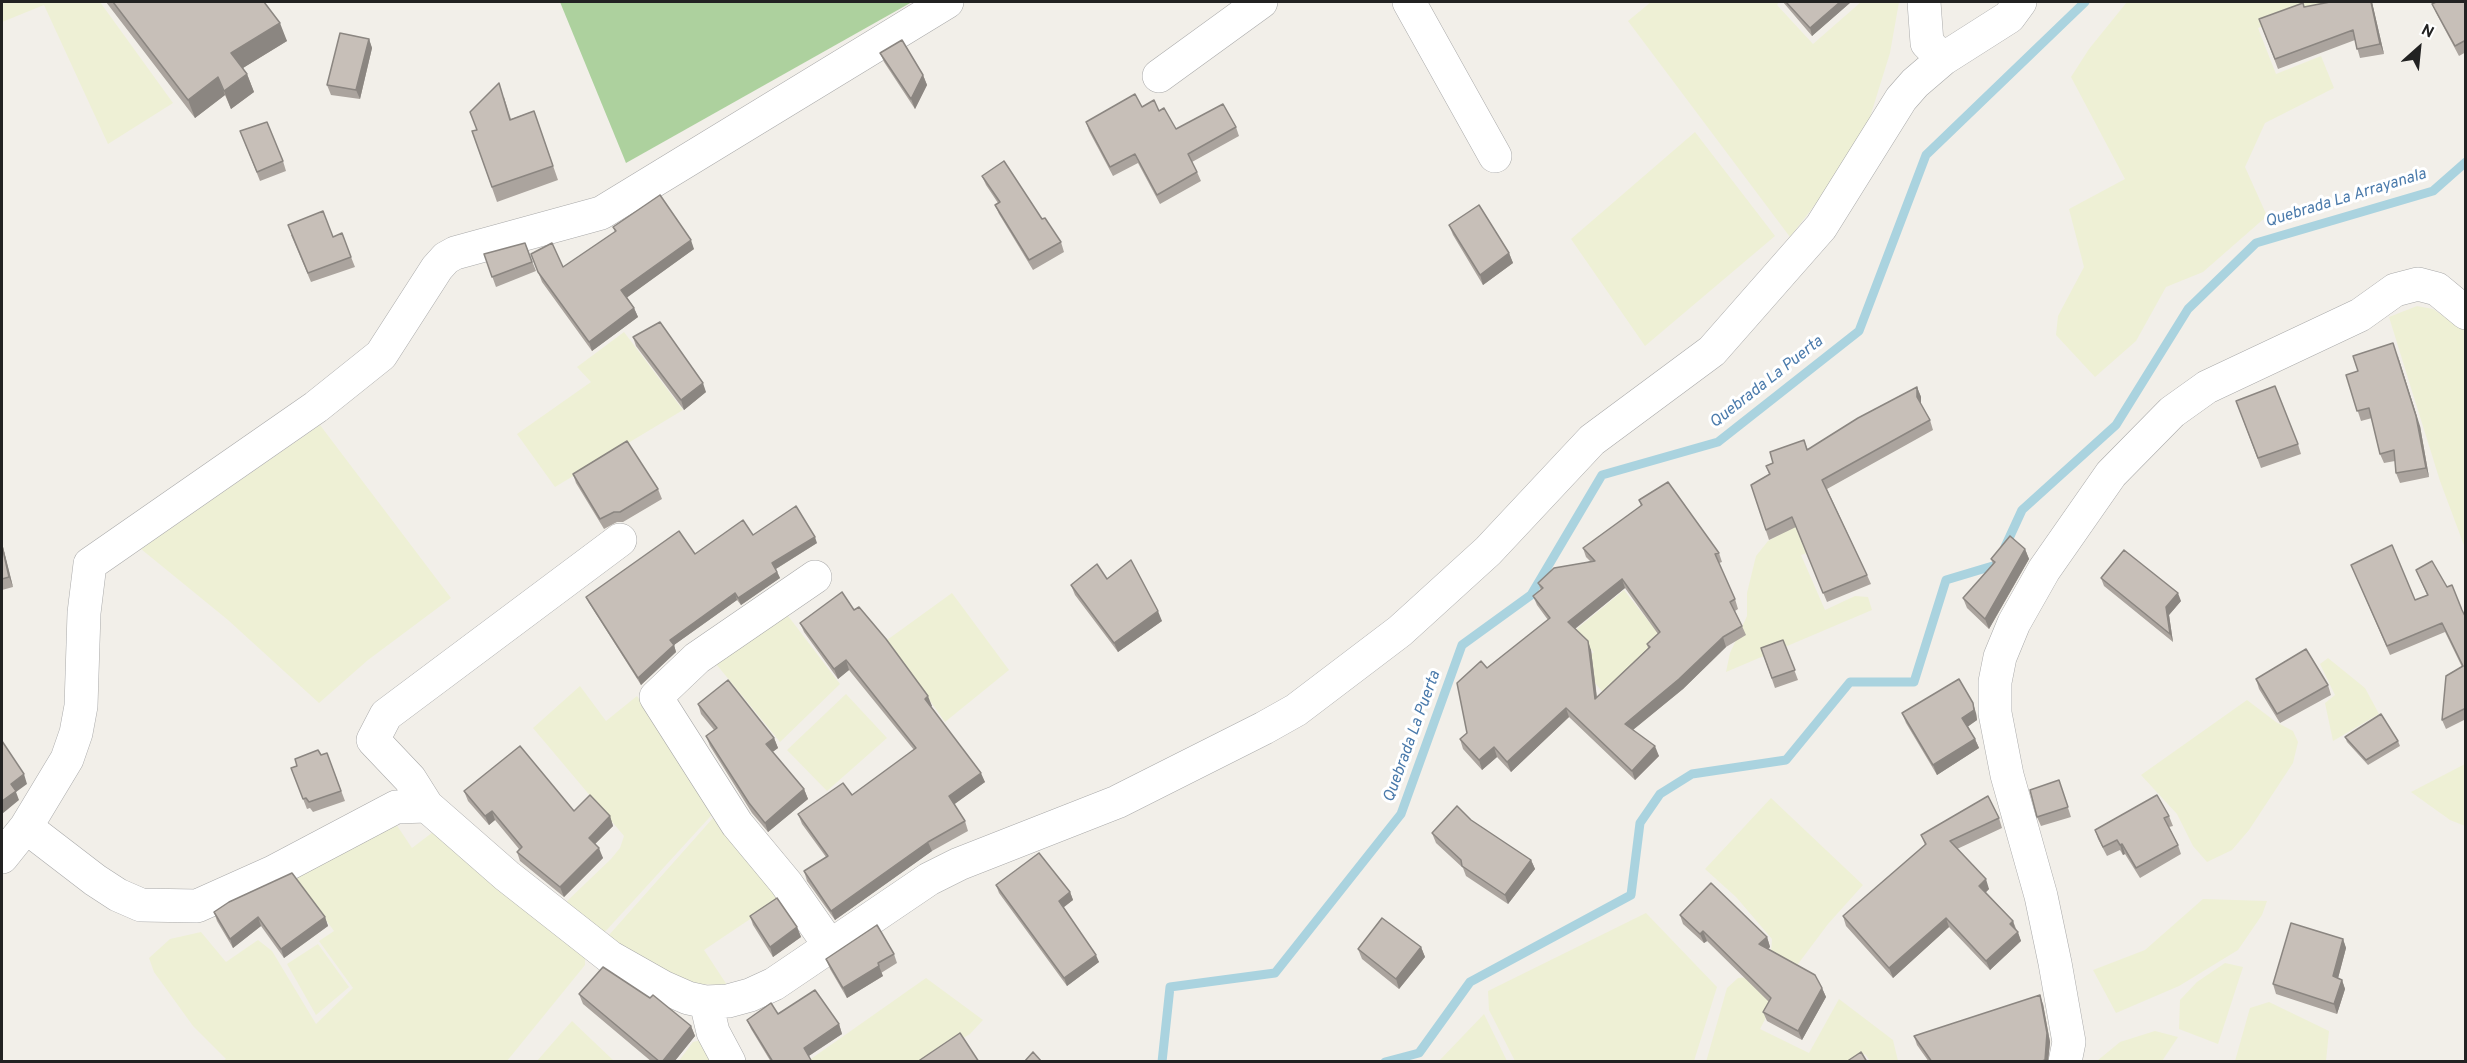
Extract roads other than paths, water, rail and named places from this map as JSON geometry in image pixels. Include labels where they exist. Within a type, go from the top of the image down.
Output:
[{"type":"street","points":[[2,857],[26,827],[67,759],[76,733],[81,706],[84,613],[90,564],[316,407],[381,355],[437,268],[446,258],[455,253],[601,213],[947,2]]},
{"type":"street","points":[[1159,76],[1261,2]]},
{"type":"street","points":[[1409,2],[1495,156]]},
{"type":"street","points":[[1924,2],[1927,43],[1943,59]]},
{"type":"street","points":[[620,540],[386,715],[373,740],[410,779],[427,806],[507,876],[610,957],[663,987],[706,1002],[728,1001],[750,995],[774,984],[929,879],[959,864],[1116,802],[1264,728],[1296,710],[1400,631],[1488,551],[1592,440],[1712,351],[1821,227],[1901,99],[1943,59],[2009,17],[2020,2]]},
{"type":"street","points":[[2065,1062],[2069,1042],[2053,952],[2041,896],[2007,775],[1995,713],[1995,682],[2000,657],[2014,623],[2044,570],[2112,474],[2172,412],[2207,387],[2360,315],[2395,290],[2418,284],[2437,289],[2466,313]]},
{"type":"street","points":[[814,577],[697,658],[656,697],[736,824],[786,884],[830,946]]},
{"type":"street","points":[[26,827],[94,880],[118,895],[141,905],[197,906],[273,872],[396,807],[427,806]]},
{"type":"street","points":[[706,1002],[713,1032],[729,1062]]},
{"type":"waterway","name":"Quebrada La Puerta","points":[[1162,1062],[1170,987],[1275,973],[1401,814],[1462,645],[1531,595],[1602,475],[1718,442],[1859,331],[1926,155],[2085,2]]},
{"type":"waterway","name":"Quebrada La Arrayanala","points":[[2005,547],[2022,510],[2116,425],[2188,309],[2256,243],[2433,191],[2466,162]]},
{"type":"waterway","name":"Quebrada La Arrayanala","points":[[1385,1062],[1419,1053],[1470,982],[1631,895],[1640,823],[1660,794],[1692,774],[1786,760],[1850,682],[1914,682],[1946,580],[1996,565],[1999,560]]}]
